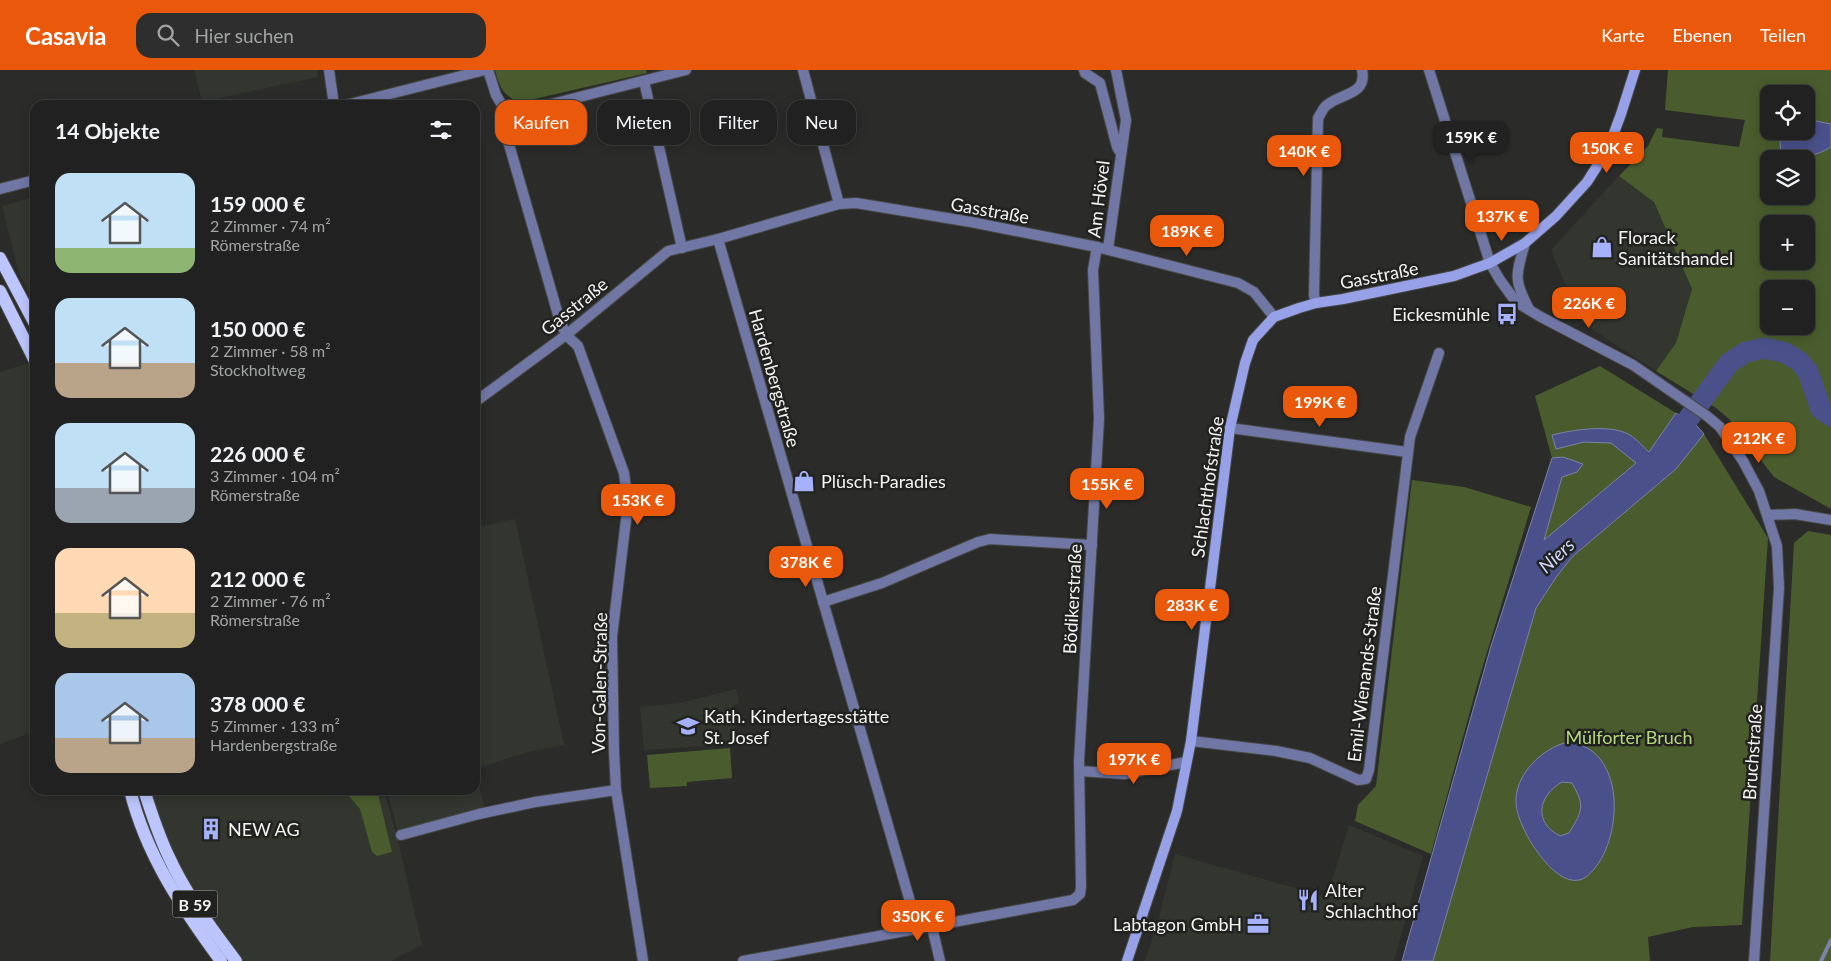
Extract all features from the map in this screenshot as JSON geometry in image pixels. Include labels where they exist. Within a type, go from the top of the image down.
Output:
[{"type":"main road","name":"Gasstraße","points":[[1274,317],[1316,303],[1454,276],[1490,263],[1525,243],[1556,216],[1587,182],[1608,149],[1635,70]]},
{"type":"main road","points":[[0,258],[30,315]]},
{"type":"main road","points":[[0,291],[30,351]]},
{"type":"main road","name":"Schlachthofstraße","points":[[1127,961],[1177,811],[1191,741],[1230,428],[1245,363],[1253,340],[1274,317]]},
{"type":"main road","name":"B 59","points":[[132,795],[160,870],[182,908],[221,961]]},
{"type":"main road","name":"B 59","points":[[146,795],[155,826],[168,857],[193,901],[236,961]]},
{"type":"street","points":[[329,70],[333,100]]},
{"type":"street","points":[[366,100],[486,70]]},
{"type":"street","name":"Von-Galen-Straße","points":[[486,70],[499,100]]},
{"type":"street","points":[[568,100],[686,70]]},
{"type":"street","points":[[803,70],[839,204]]},
{"type":"street","name":"Am Hövel","points":[[1084,70],[1085,73],[1100,83],[1117,147],[1121,153]]},
{"type":"street","name":"Am Hövel","points":[[1108,249],[1126,120],[1116,70]]},
{"type":"street","points":[[1316,303],[1314,294],[1318,118],[1324,107],[1361,86],[1364,78],[1362,70]]},
{"type":"street","name":"Bruchstraße","points":[[1429,70],[1490,263],[1516,302],[1633,365],[1707,416],[1720,427],[1743,460],[1759,491],[1768,515],[1777,546],[1780,588],[1754,961]]},
{"type":"street","points":[[644,81],[682,248]]},
{"type":"street","name":"Von-Galen-Straße","points":[[509,145],[559,318],[566,335],[578,346],[624,473],[628,503],[612,637],[616,790],[643,961]]},
{"type":"street","points":[[0,189],[30,181]]},
{"type":"street","name":"Gasstraße","points":[[480,398],[566,335],[668,251],[718,240],[839,204],[856,203],[1108,249],[1238,283],[1254,292],[1274,317]]},
{"type":"street","name":"Hardenbergstraße","points":[[718,240],[918,929]]},
{"type":"street","points":[[1525,243],[1517,280],[1520,292],[1529,310]]},
{"type":"street","name":"Bödikerstraße","points":[[932,927],[1073,900],[1080,894],[1079,761],[1099,419],[1093,270],[1097,247]]},
{"type":"street","name":"Emil-Wienands-Straße","points":[[1191,741],[1276,751],[1310,758],[1358,780],[1366,779],[1370,760],[1407,452],[1410,436],[1439,353]]},
{"type":"street","points":[[1230,428],[1407,452]]},
{"type":"street","points":[[1768,515],[1796,514],[1831,520]]},
{"type":"street","points":[[823,602],[882,583],[978,542],[990,539],[1092,545]]},
{"type":"street","points":[[1080,771],[1124,774],[1186,762]]},
{"type":"street","points":[[401,835],[479,814],[535,802],[616,790]]},
{"type":"street","points":[[743,961],[932,927],[940,961]]},
{"type":"shaded area","points":[[194,70],[317,70],[318,77],[211,100],[202,100]]},
{"type":"shaded area","points":[[1619,176],[1654,202],[1692,289],[1676,343],[1656,371],[1581,322],[1551,250]]},
{"type":"shaded area","points":[[30,198],[30,296],[18,270],[2,206]]},
{"type":"shaded area","points":[[30,363],[30,733],[0,744],[0,372]]},
{"type":"shaded area","points":[[515,519],[564,745],[527,752],[480,767],[480,527]]},
{"type":"shaded area","name":"Kath. Kindertagesstätte St. Josef","points":[[736,689],[739,703],[732,706],[736,744],[644,750],[640,707],[680,703]]},
{"type":"shaded area","points":[[480,790],[487,815],[399,837],[388,795],[480,795]]},
{"type":"shaded area","points":[[146,795],[385,795],[422,945],[390,961],[243,961],[176,876]]},
{"type":"shaded area","points":[[1349,825],[1423,856],[1394,961],[1145,961],[1158,921],[1175,854],[1327,897]]},
{"type":"green space","points":[[495,70],[646,70],[647,73],[530,100],[510,98],[498,81]]},
{"type":"green space","points":[[1668,70],[1831,70],[1831,509],[1774,477],[1729,419],[1716,408],[1656,371],[1676,343],[1692,289],[1654,202],[1619,176],[1648,146],[1657,128],[1663,129],[1662,137],[1739,147],[1745,120],[1665,110]]},
{"type":"green space","points":[[1600,366],[1676,413],[1649,452],[1543,541],[1562,477],[1577,472],[1563,457],[1552,458],[1535,396]]},
{"type":"green space","name":"Mülforter Bruch","points":[[1704,434],[1768,538],[1742,925],[1693,927],[1648,937],[1650,961],[1433,961],[1536,608],[1573,556],[1676,469]]},
{"type":"green space","points":[[1412,480],[1464,487],[1531,507],[1478,682],[1431,854],[1355,821],[1358,805],[1376,786]]},
{"type":"green space","points":[[1808,531],[1831,535],[1831,961],[1770,961],[1794,543]]},
{"type":"green space","points":[[730,748],[732,778],[687,782],[687,786],[650,788],[647,755]]},
{"type":"green space","points":[[378,795],[392,852],[377,856],[372,852],[360,809],[349,796]]},
{"type":"water","points":[[1815,121],[1831,124],[1831,147],[1818,153],[1815,154],[1815,150],[1781,150],[1781,140],[1815,140]]},
{"type":"water","points":[[1676,413],[1697,426],[1704,434],[1676,469],[1573,556],[1536,608],[1433,961],[1402,961],[1491,646],[1552,458],[1563,457],[1583,464],[1577,472],[1562,477],[1544,540],[1636,463],[1611,443],[1584,442],[1556,449],[1552,435],[1570,431],[1611,429],[1631,436],[1649,452]]},
{"type":"water","points":[[1568,742],[1587,748],[1601,760],[1609,776],[1614,795],[1614,816],[1604,854],[1591,873],[1579,880],[1569,879],[1558,874],[1547,864],[1522,826],[1516,804],[1517,793],[1525,773],[1540,757],[1558,745]],"holes":[[[1562,782],[1572,783],[1579,797],[1580,813],[1569,833],[1560,836],[1546,824],[1542,816],[1542,809],[1548,794],[1554,788]]]},
{"type":"waterway","name":"Niers","points":[[1670,444],[1729,363],[1746,352],[1765,348],[1786,353],[1800,362],[1808,372],[1821,409],[1831,416]]},
{"type":"waterway","points":[[1821,961],[1831,940]]},
{"type":"place","name":"Florack Sanitätshandel","points":[[1602,247]]},
{"type":"place","name":"Eickesmühle","points":[[1507,314]]},
{"type":"place","name":"Plüsch-Paradies","points":[[804,481]]},
{"type":"place","name":"Kath. Kindertagesstätte St. Josef","points":[[688,726]]},
{"type":"place","name":"NEW AG","points":[[211,829]]},
{"type":"place","name":"Alter Schlachthof","points":[[1308,900]]},
{"type":"place","name":"Labtagon GmbH","points":[[1258,924]]}]
